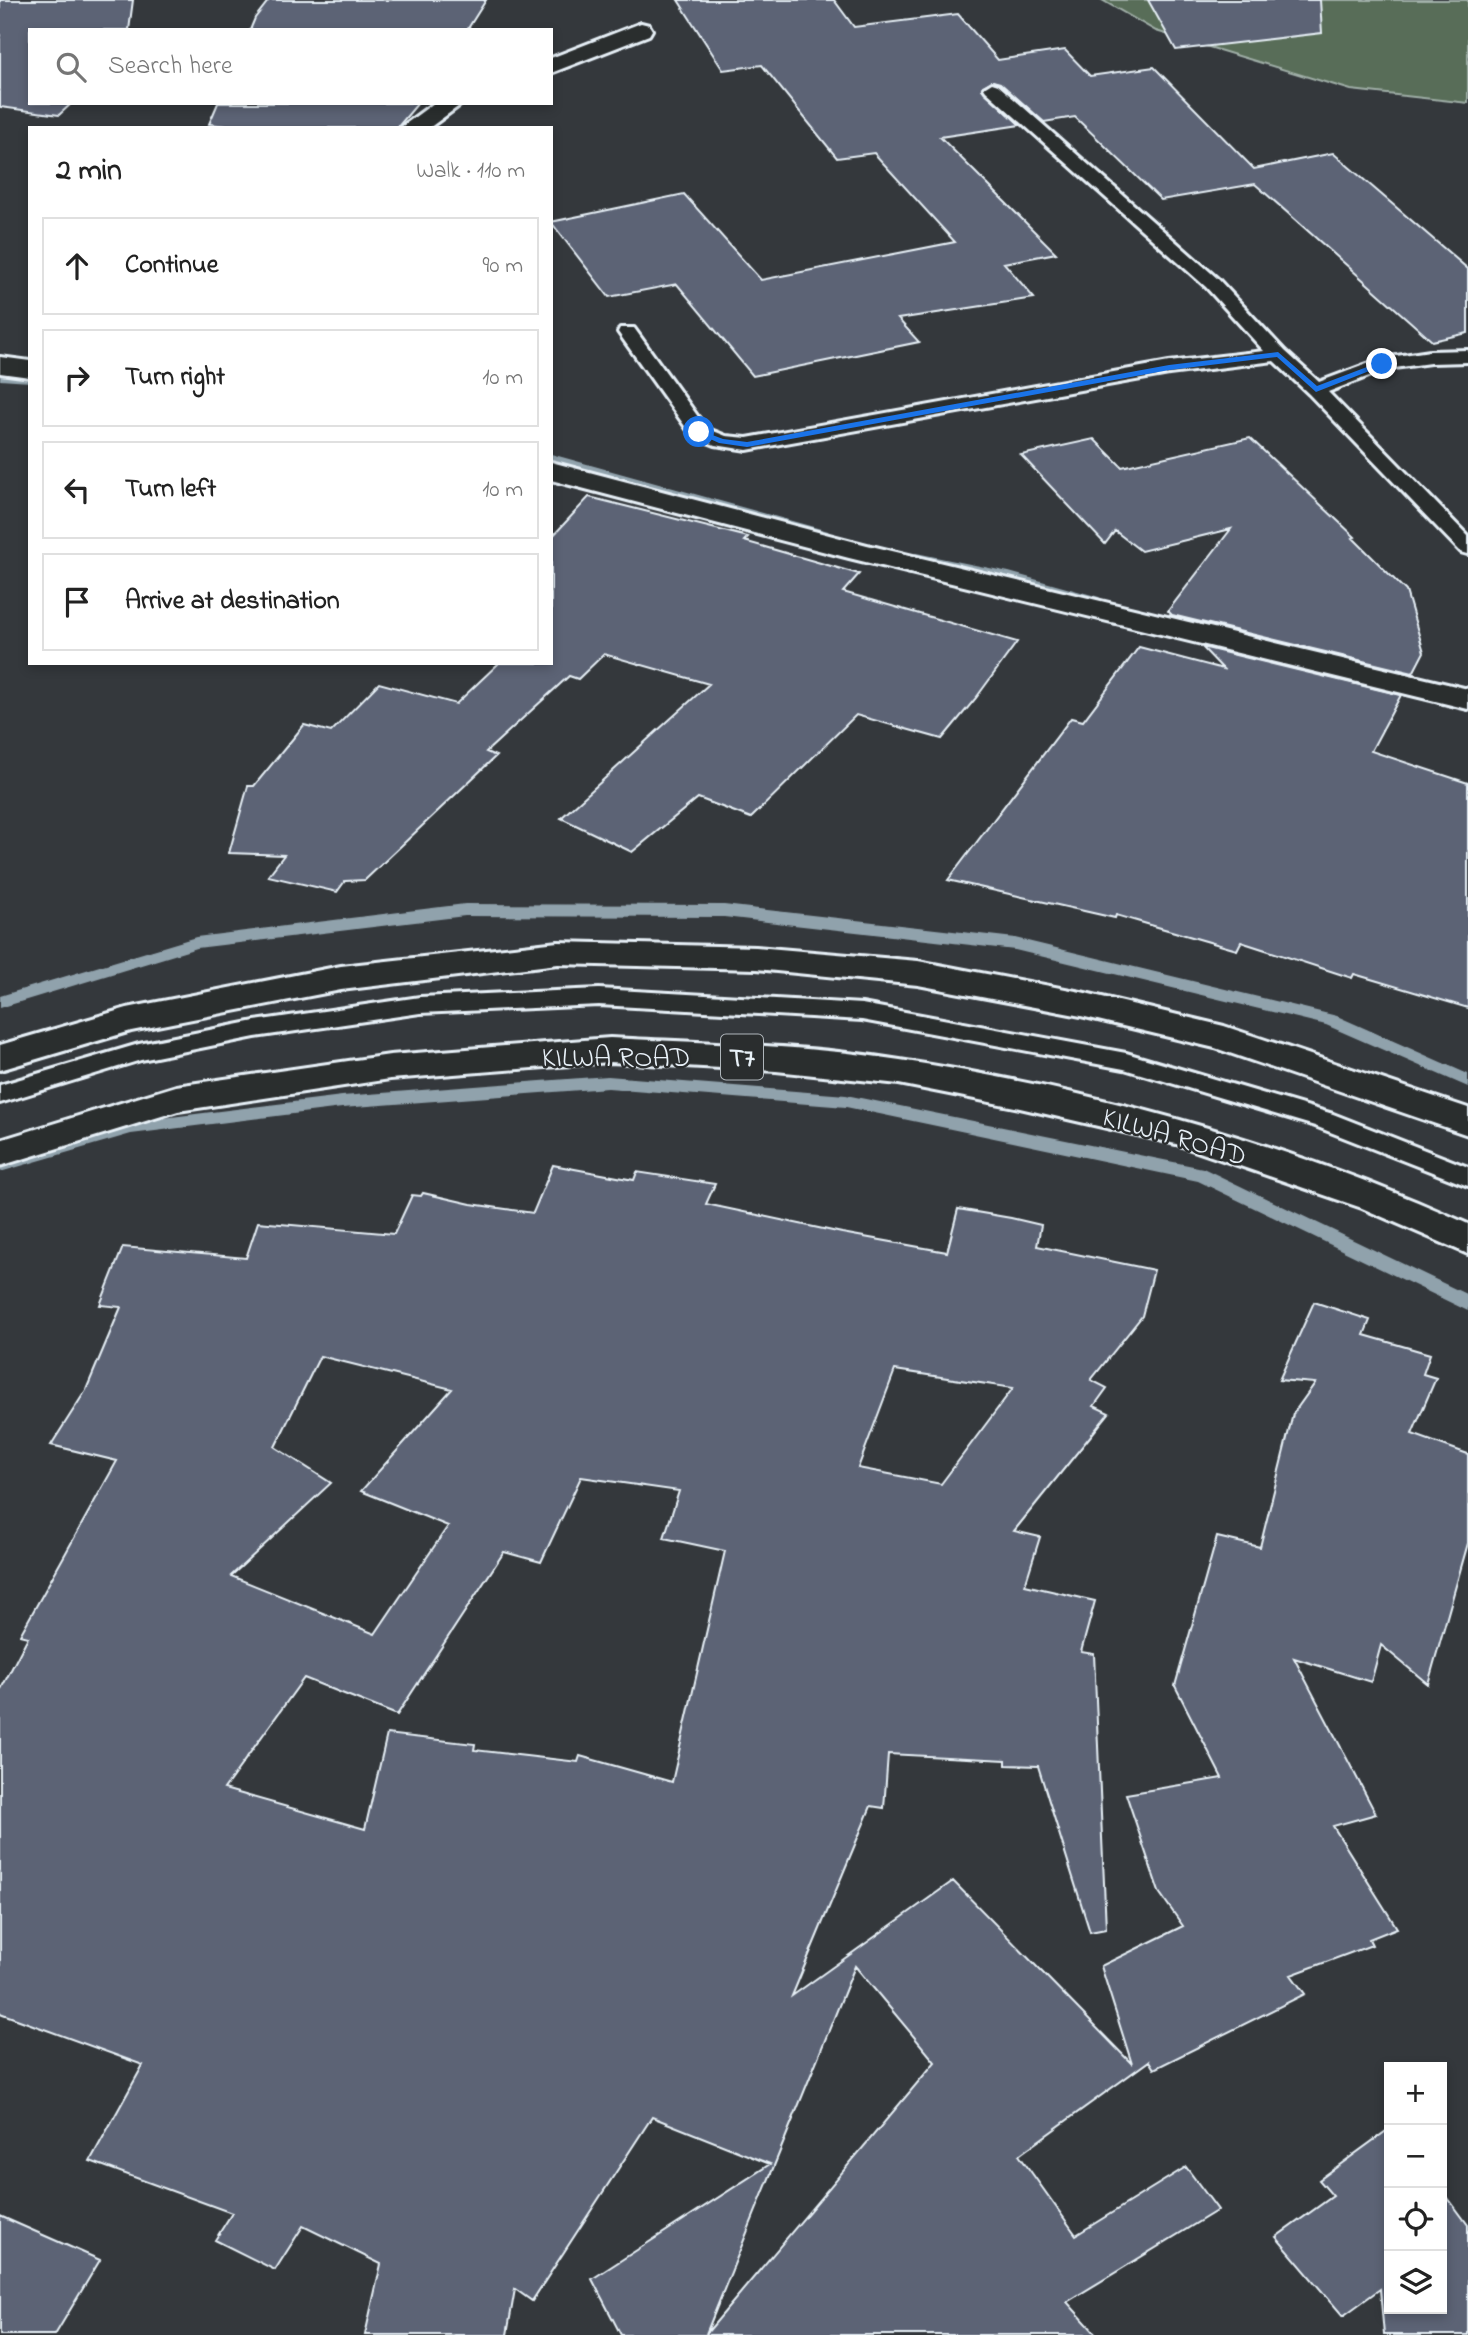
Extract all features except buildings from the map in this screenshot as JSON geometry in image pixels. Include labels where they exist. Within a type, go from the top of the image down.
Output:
[{"type":"main road","points":[[553,65],[641,30]]},
{"type":"main road","points":[[415,126],[448,105]]},
{"type":"main road","points":[[0,365],[28,369]]},
{"type":"main road","points":[[553,472],[860,552],[1468,699]]},
{"type":"main road","points":[[0,1058],[127,1020],[341,978],[558,953],[756,958],[918,973],[1094,1007],[1224,1038],[1468,1122]]},
{"type":"main road","name":"KILWA ROAD","points":[[0,1153],[176,1099],[390,1067],[610,1050],[776,1059],[900,1072],[1020,1095],[1183,1133],[1377,1198],[1468,1240]]},
{"type":"lane","points":[[992,88],[1212,283],[1278,355],[1465,540]]},
{"type":"lane","points":[[627,332],[699,432],[722,441],[747,444],[1169,368],[1278,355]]},
{"type":"lane","points":[[1316,390],[1382,364],[1430,357],[1468,356]]},
{"type":"lane","points":[[0,1094],[139,1052],[255,1030],[420,1005],[599,996],[862,1012],[1126,1061],[1324,1120],[1468,1177]]},
{"type":"green space","points":[[1102,0],[1468,0],[1468,103],[1351,90],[1156,31]]},
{"type":"waterway","points":[[0,376],[28,378]]},
{"type":"waterway","points":[[553,459],[823,534]]},
{"type":"waterway","points":[[916,558],[1009,577],[1094,600]]},
{"type":"waterway","points":[[0,1002],[196,943],[465,910],[724,911],[1015,944],[1331,1020],[1468,1081]]},
{"type":"waterway","points":[[0,1165],[131,1128],[342,1102],[608,1082],[846,1101],[1203,1175],[1468,1304]]},
{"type":"route","points":[[699,432],[722,441],[747,444],[1169,368],[1278,355],[1316,390],[1382,364]]}]
